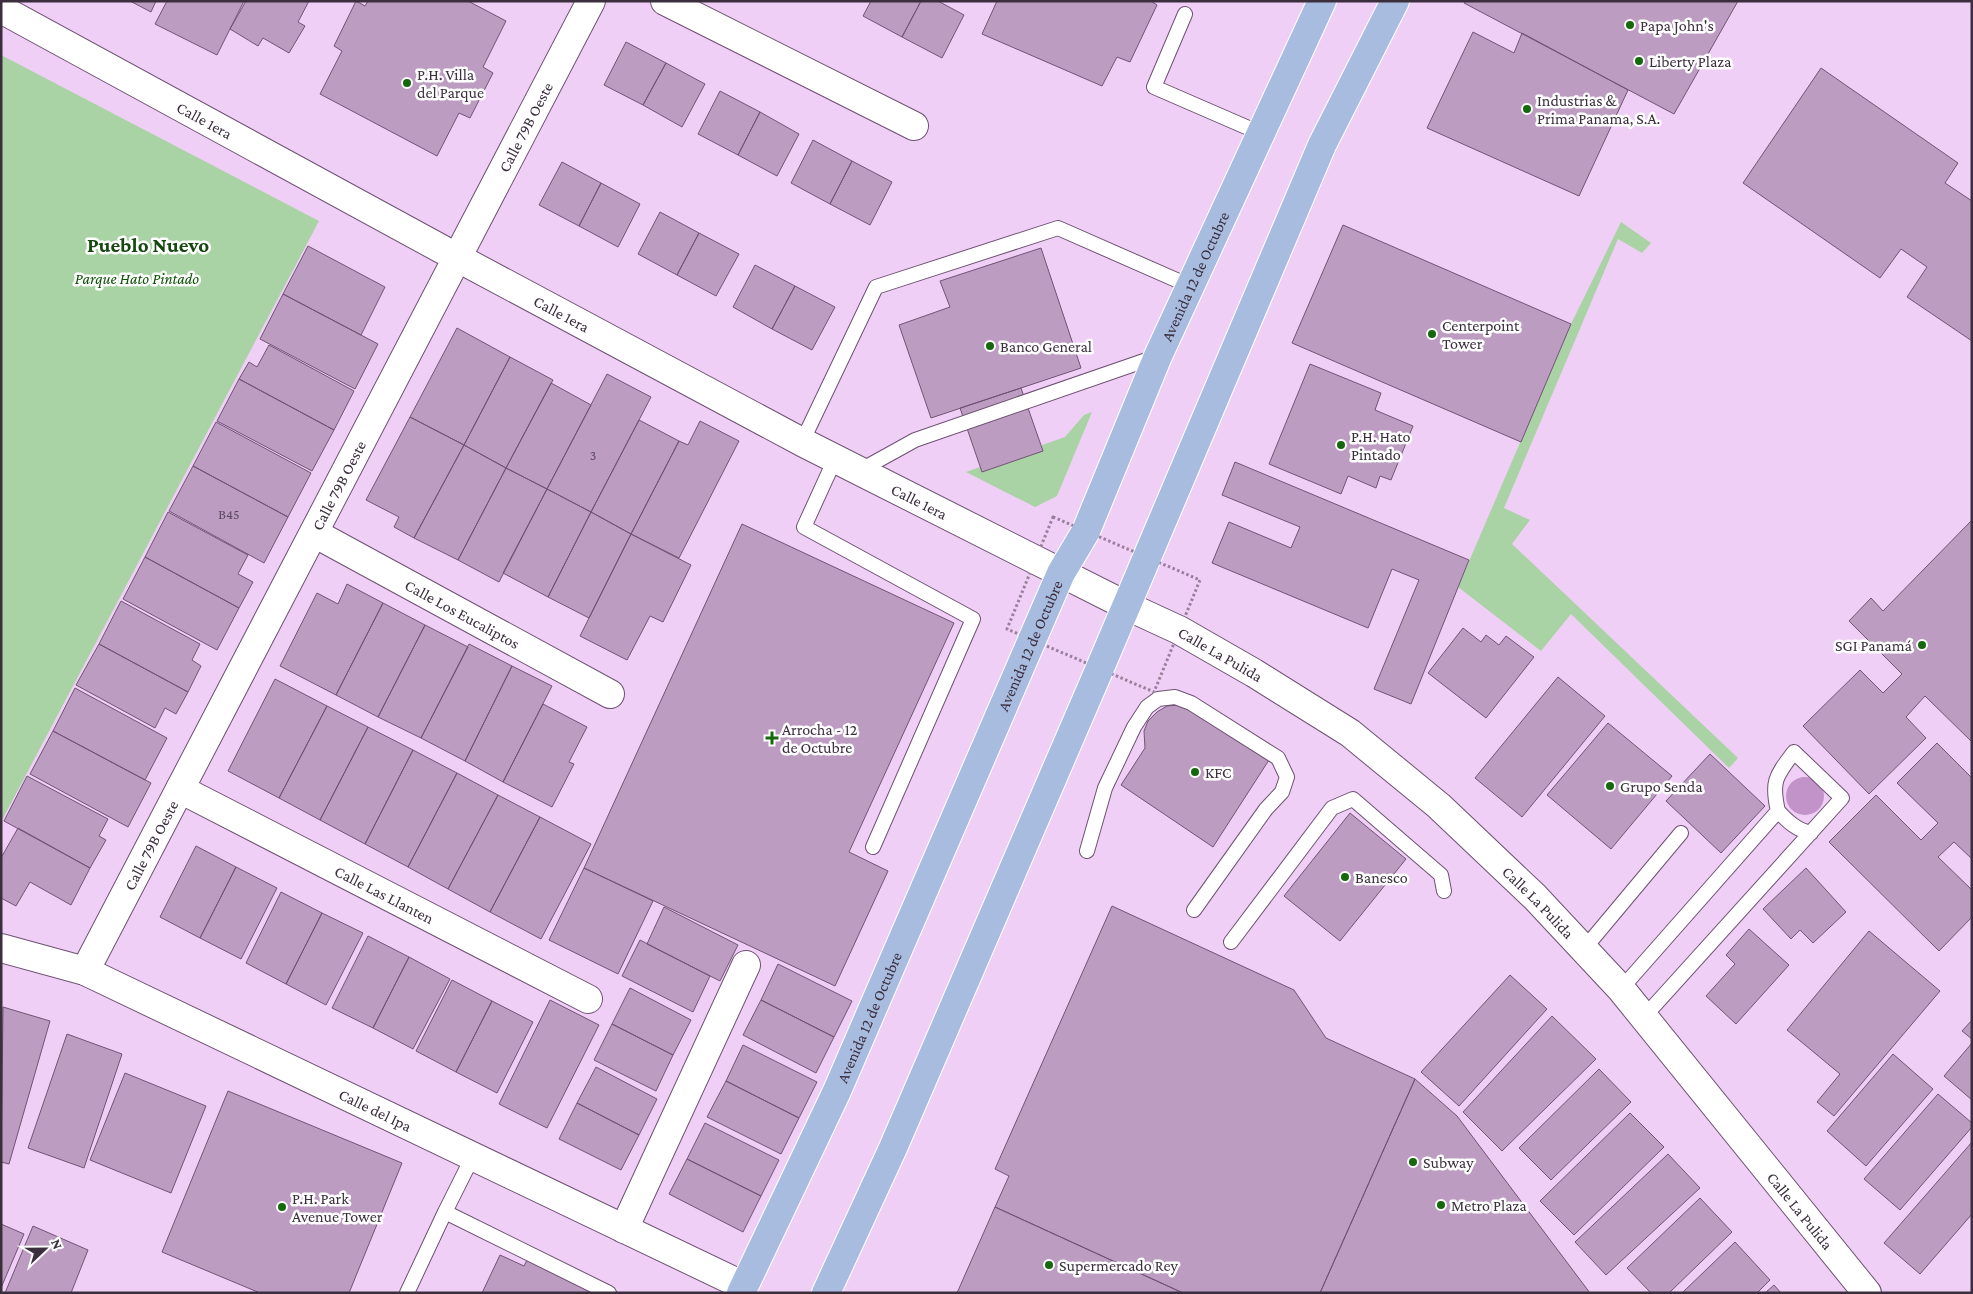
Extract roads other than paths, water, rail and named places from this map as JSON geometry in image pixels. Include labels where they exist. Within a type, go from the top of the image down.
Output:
[{"type":"main road","name":"Avenida 12 de Octubre","points":[[742,1290],[837,1091],[1061,573],[1086,531],[1158,356],[1322,1]]},
{"type":"main road","points":[[826,1293],[893,1148],[1127,606],[1322,145],[1395,1]]},
{"type":"street","name":"Calle 79B Oeste","points":[[85,971],[591,1]]},
{"type":"street","points":[[665,1],[914,126]]},
{"type":"street","name":"Calle 1era","points":[[5,7],[458,258],[802,442],[1127,606]]},
{"type":"street","name":"Calle Los Eucaliptos","points":[[314,532],[610,694]]},
{"type":"street","name":"Calle La Pulida","points":[[1127,606],[1204,644],[1350,733],[1439,806],[1535,897],[1621,989],[1868,1293]]},
{"type":"street","name":"Calle Las Llanten","points":[[180,789],[588,999]]},
{"type":"street","name":"Calle del Ipa","points":[[1,948],[85,971],[624,1229],[742,1290]]},
{"type":"street","points":[[624,1229],[746,965]]},
{"type":"lane","points":[[1185,14],[1154,88],[1260,133]]},
{"type":"lane","points":[[802,442],[876,287],[1058,228],[1190,286]]},
{"type":"lane","points":[[859,472],[915,440],[1158,356]]},
{"type":"lane","points":[[835,459],[804,527],[974,619],[873,847]]},
{"type":"lane","points":[[1087,851],[1105,788],[1134,726],[1147,707],[1158,699],[1175,697],[1191,703],[1278,758],[1286,777],[1282,792],[1266,809],[1194,910]]},
{"type":"lane","points":[[1644,1018],[1842,798],[1794,752],[1778,774],[1774,793],[1778,811],[1788,822],[1802,831],[1811,832]]},
{"type":"lane","points":[[1230,942],[1332,808],[1353,799],[1441,875],[1444,891]]},
{"type":"lane","points":[[1621,989],[1778,811]]},
{"type":"lane","points":[[1584,949],[1681,834]]},
{"type":"lane","points":[[407,1293],[473,1156]]},
{"type":"lane","points":[[445,1212],[609,1293]]},
{"type":"place","name":"Papa John's","points":[[1630,25]]},
{"type":"place","name":"Liberty Plaza","points":[[1639,61]]},
{"type":"place","name":"P.H. Villa del Parque","points":[[407,83]]},
{"type":"place","name":"Industrias & Prima Panama, S.A.","points":[[1527,109]]},
{"type":"place","name":"Centerpoint Tower","points":[[1432,334]]},
{"type":"place","name":"Banco General","points":[[990,346]]},
{"type":"place","name":"P.H. Hato Pintado","points":[[1341,445]]},
{"type":"place","name":"SGI Panamá","points":[[1922,645]]},
{"type":"place","name":"Arrocha - 12 de Octubre","points":[[772,738]]},
{"type":"place","name":"KFC","points":[[1195,772]]},
{"type":"place","name":"Grupo Senda","points":[[1610,786]]},
{"type":"place","name":"Banesco","points":[[1345,877]]},
{"type":"place","name":"Subway","points":[[1413,1162]]},
{"type":"place","name":"Metro Plaza","points":[[1441,1205]]},
{"type":"place","name":"P.H. Park Avenue Tower","points":[[282,1207]]},
{"type":"place","name":"Supermercado Rey","points":[[1049,1265]]},
{"type":"district","name":"Pueblo Nuevo","points":[[148,245]]},
{"type":"park label","name":"Parque Hato Pintado","points":[[137,278]]}]
